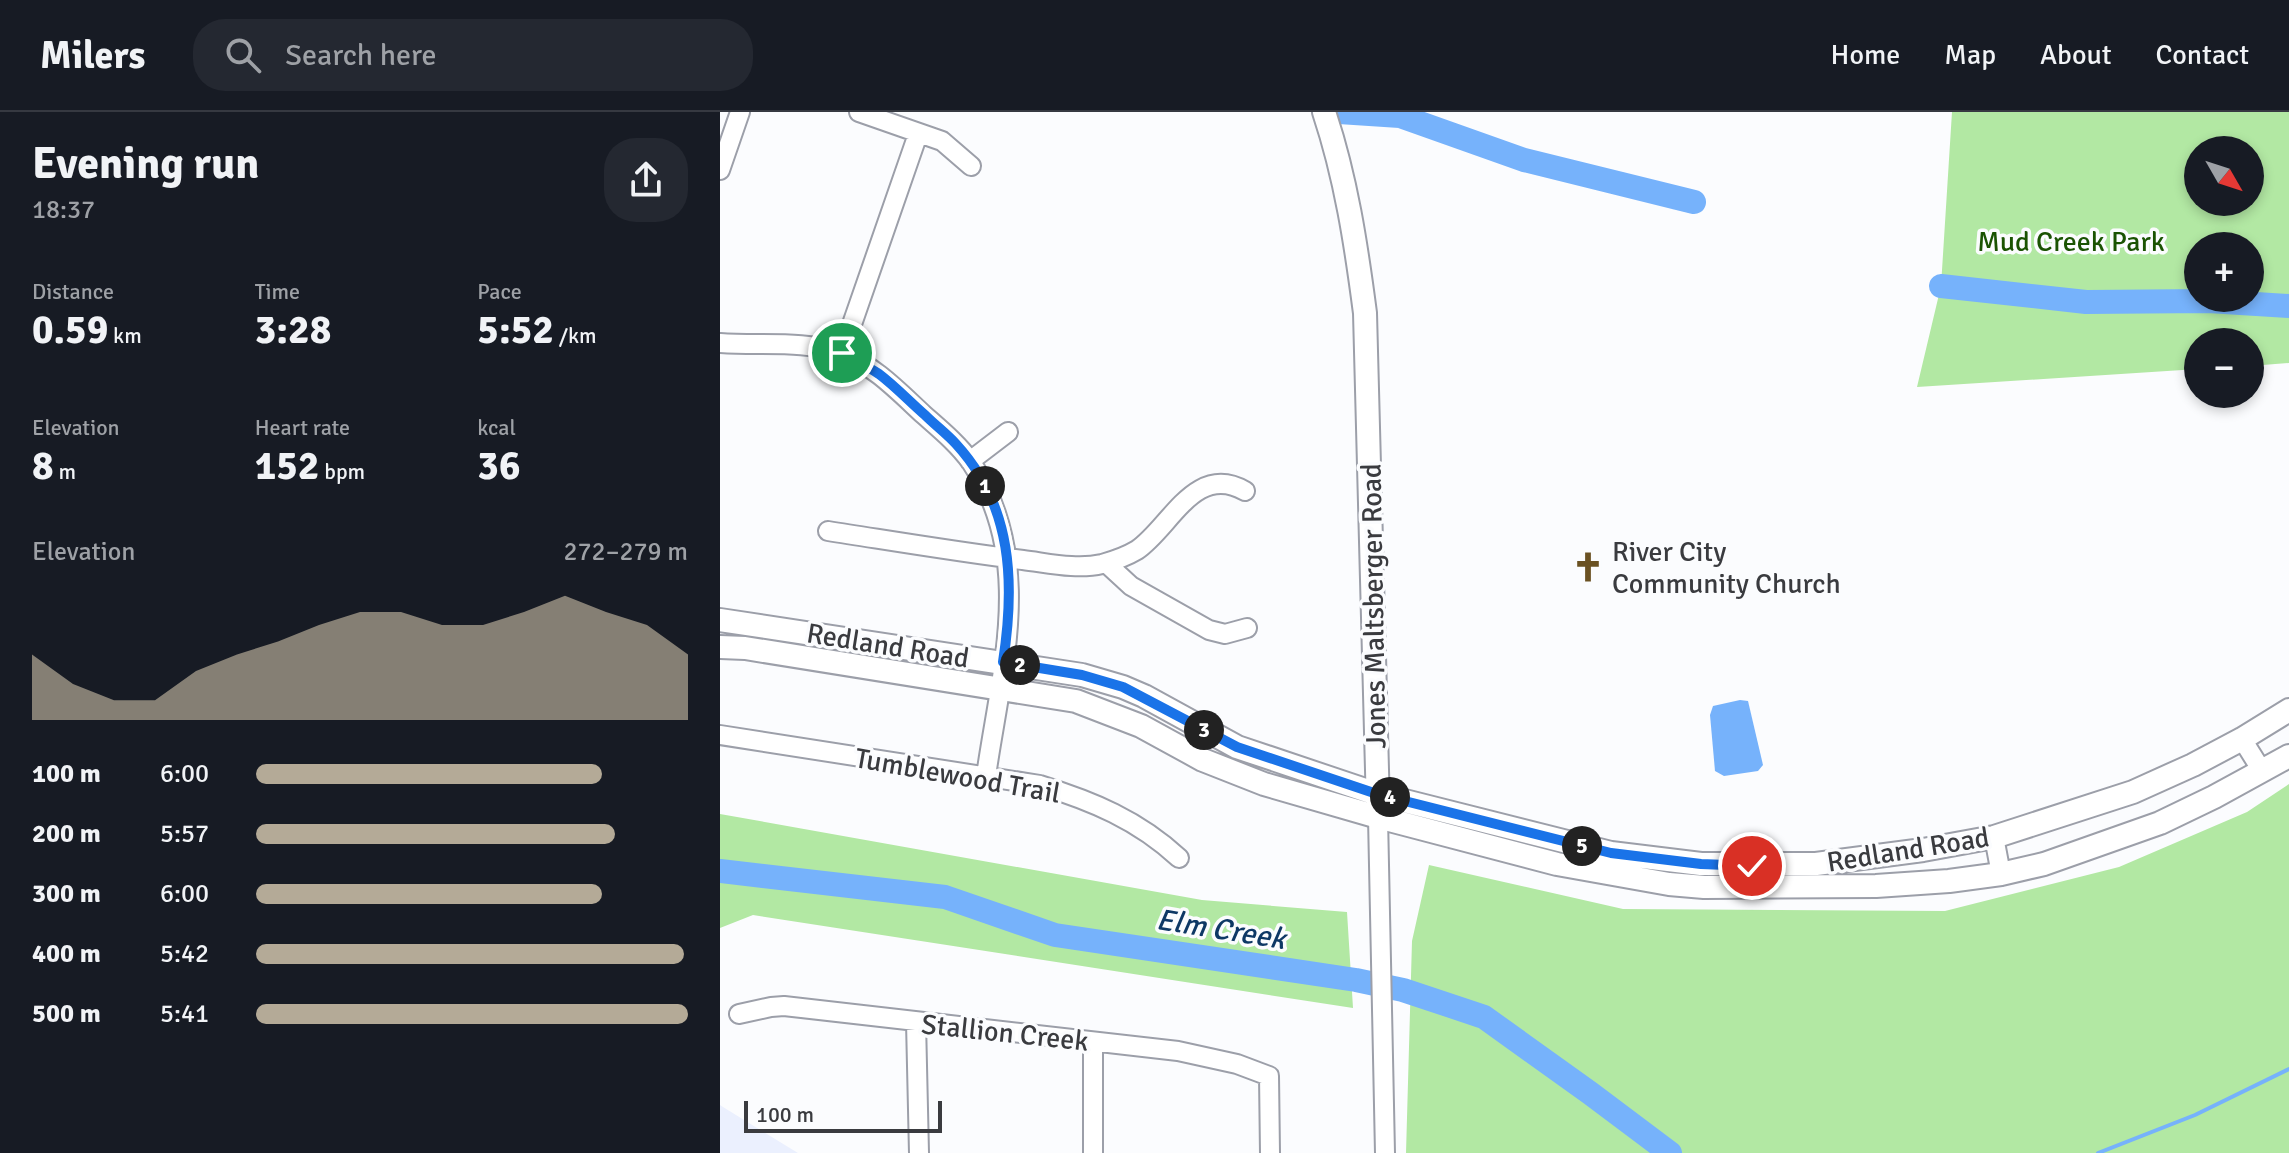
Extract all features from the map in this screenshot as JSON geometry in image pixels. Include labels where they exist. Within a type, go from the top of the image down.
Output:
[{"type":"main road","name":"Jones Maltsberger Road","points":[[1324,112],[1354,231],[1365,313],[1378,817]]},
{"type":"main road","name":"Redland Road","points":[[720,620],[1082,675],[1144,696],[1237,747],[1377,794],[1611,853],[1701,864],[1816,864],[1994,837],[2133,792],[2193,765],[2289,710]]},
{"type":"main road","name":"Redland Road","points":[[720,647],[745,648],[1076,701],[1141,726],[1203,760],[1241,776],[1378,817],[1569,866],[1704,887],[1876,886],[2001,874],[2044,864],[2160,823],[2289,756]]},
{"type":"street","points":[[720,170],[740,112]]},
{"type":"street","points":[[859,112],[942,141],[971,166]]},
{"type":"street","points":[[842,353],[918,134]]},
{"type":"street","points":[[720,343],[802,346],[842,353],[881,376],[955,442],[970,461],[994,505],[1008,558],[1010,607],[986,776]]},
{"type":"street","points":[[970,461],[1008,432]]},
{"type":"street","points":[[828,531],[1084,566],[1106,563],[1137,550],[1186,498],[1208,487],[1226,483],[1245,491]]},
{"type":"street","points":[[1106,563],[1131,586],[1209,630],[1225,634],[1247,628]]},
{"type":"street","points":[[1076,701],[1082,675]]},
{"type":"street","name":"Tumblewood Trail","points":[[720,735],[1040,785],[1086,799],[1144,830],[1179,858]]},
{"type":"street","points":[[2242,739],[2262,771]]},
{"type":"street","name":"Jones Maltsberger Road","points":[[1378,817],[1385,1153]]},
{"type":"street","points":[[1994,837],[2001,874]]},
{"type":"street","name":"Stallion Creek","points":[[739,1014],[784,1006],[1093,1042],[1208,1057],[1237,1064],[1269,1076],[1270,1153]]},
{"type":"street","points":[[916,1022],[919,1153]]},
{"type":"street","points":[[1093,1042],[1093,1153]]},
{"type":"shaded area","points":[[720,1105],[723,1107],[798,1153],[720,1153]]},
{"type":"green space","name":"Mud Creek Park","points":[[1952,112],[2289,112],[2289,363],[2264,365],[2264,328],[2184,328],[2184,370],[1917,387],[1941,286]]},
{"type":"green space","points":[[2289,784],[2289,1153],[1406,1153],[1412,941],[1429,865],[1623,909],[1945,911],[2119,867],[2247,812]]},
{"type":"green space","points":[[720,814],[1202,900],[1347,912],[1353,1008],[753,915],[720,928]]},
{"type":"water","points":[[1748,701],[1763,765],[1758,771],[1724,776],[1715,771],[1710,715],[1713,706]]},
{"type":"waterway","points":[[1339,112],[1400,116],[1524,160],[1694,202]]},
{"type":"waterway","points":[[1941,286],[2086,302],[2208,301],[2289,306]]},
{"type":"waterway","name":"Elm Creek","points":[[720,871],[945,897],[1055,935],[1356,980],[1403,990],[1484,1017],[1670,1153]]},
{"type":"waterway","points":[[2098,1153],[2195,1115],[2289,1069]]},
{"type":"place","name":"River City Community Church","points":[[1588,567]]},
{"type":"route","points":[[842,353],[881,376],[955,442],[984,484],[1002,528],[1008,558],[1010,607],[1003,662],[1082,675],[1123,687],[1237,747],[1377,794],[1611,853],[1701,864],[1752,866]]}]
